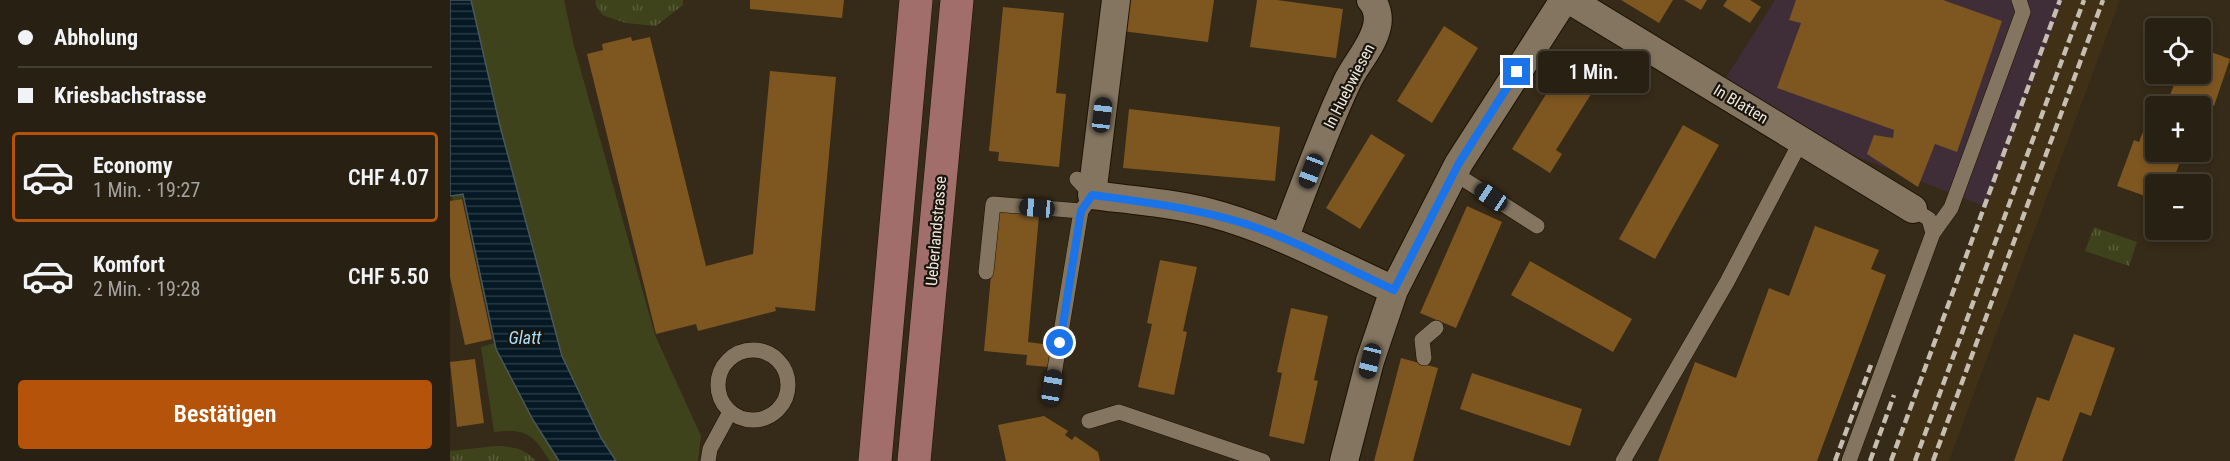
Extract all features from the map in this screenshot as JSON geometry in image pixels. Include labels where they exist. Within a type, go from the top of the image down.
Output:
[{"type":"main road","points":[[875,461],[916,0]]},
{"type":"main road","name":"Ueberlandstrasse","points":[[914,461],[957,0]]},
{"type":"street","points":[[1116,0],[1083,195],[1164,204],[1210,213],[1284,240],[1394,290]]},
{"type":"street","name":"In Huebwiesen","points":[[1284,240],[1348,80],[1375,33],[1378,22],[1377,10],[1371,0]]},
{"type":"street","points":[[1344,461],[1370,361],[1394,290],[1454,173],[1564,0]]},
{"type":"street","name":"In Blatten","points":[[1570,0],[1913,209]]},
{"type":"lane","points":[[1849,461],[1934,233],[1951,208],[2023,12],[2019,0]]},
{"type":"lane","points":[[1623,461],[1726,282],[1801,141]]},
{"type":"lane","points":[[1454,173],[1537,226]]},
{"type":"lane","points":[[986,272],[993,204],[1083,195],[1052,387]]},
{"type":"lane","points":[[1913,209],[1929,219],[1934,233]]},
{"type":"lane","points":[[1424,358],[1422,340],[1436,328]]},
{"type":"lane","points":[[749,350],[771,355],[780,363],[789,384],[782,406],[773,415],[762,420],[751,421],[739,418],[730,412],[722,403],[718,392],[721,369],[738,353],[749,350]]},
{"type":"lane","points":[[708,461],[710,449],[730,412]]},
{"type":"lane","points":[[1089,421],[1119,412],[1263,461]]},
{"type":"shaded area","points":[[1775,0],[2063,0],[1986,207],[1712,100]]},
{"type":"shaded area","points":[[2063,0],[2120,0],[1949,461],[1891,461]]},
{"type":"green space","points":[[450,0],[564,0],[574,46],[655,335],[701,436],[698,461],[550,461],[539,445],[528,435],[514,431],[494,432],[481,347],[494,343],[463,198],[453,201],[450,185]]},
{"type":"green space","points":[[596,0],[683,0],[683,5],[656,26],[626,23],[602,15],[595,3]]},
{"type":"green space","points":[[2094,227],[2137,242],[2129,266],[2085,251]]},
{"type":"green space","points":[[496,446],[518,449],[536,461],[450,461],[450,451]]},
{"type":"water","name":"Glatt","points":[[450,0],[471,0],[500,126],[562,356],[601,438],[616,461],[559,461],[533,420],[496,349],[463,194],[450,196]]},
{"type":"building","points":[[750,0],[844,0],[842,18],[750,9]]},
{"type":"building","points":[[1126,0],[1214,0],[1208,42],[1122,31]]},
{"type":"building","points":[[1257,0],[1277,0],[1343,9],[1336,58],[1250,47]]},
{"type":"building","points":[[1621,0],[1673,0],[1659,23]]},
{"type":"building","points":[[1684,0],[1707,0],[1701,10]]},
{"type":"building","points":[[1727,0],[1750,0],[1761,7],[1750,23],[1723,6]]},
{"type":"building","points":[[1796,0],[1943,0],[2002,21],[1957,152],[1935,144],[1918,187],[1867,154],[1874,135],[1893,138],[1894,130],[1777,88],[1801,23],[1789,20]]},
{"type":"building","points":[[1003,7],[1064,13],[1056,93],[1066,94],[1059,167],[998,161],[999,152],[989,151]]},
{"type":"building","points":[[1444,26],[1478,48],[1432,123],[1397,101]]},
{"type":"building","points":[[631,37],[632,41],[650,37],[706,266],[753,254],[770,71],[836,77],[815,311],[775,307],[776,311],[698,331],[696,324],[656,334],[587,54],[603,50],[602,44]]},
{"type":"building","points":[[2211,52],[2230,59],[2214,106],[2211,104],[2211,96],[2170,96],[2174,84],[2211,84]]},
{"type":"building","points":[[1566,62],[1598,83],[1556,150],[1562,154],[1550,173],[1512,149]]},
{"type":"building","points":[[1129,109],[1280,127],[1275,181],[1123,168]]},
{"type":"building","points":[[1683,125],[1719,145],[1655,259],[1619,239]]},
{"type":"building","points":[[2145,127],[2145,162],[2180,162],[2175,174],[2145,174],[2145,196],[2117,186],[2134,140],[2139,142]]},
{"type":"building","points":[[1371,134],[1405,155],[1360,229],[1326,208]]},
{"type":"building","points":[[462,199],[492,339],[465,345],[450,277],[450,201]]},
{"type":"building","points":[[1467,206],[1502,222],[1456,328],[1420,313]]},
{"type":"building","points":[[997,211],[1039,215],[1028,342],[1050,345],[1048,367],[1026,365],[1027,355],[984,351]]},
{"type":"building","points":[[1815,226],[1879,250],[1871,269],[1886,275],[1817,461],[1658,461],[1695,362],[1736,378],[1769,288],[1789,296]]},
{"type":"building","points":[[1160,260],[1197,267],[1183,331],[1187,332],[1174,395],[1138,387],[1152,324],[1147,323]]},
{"type":"building","points":[[1530,261],[1632,319],[1613,352],[1511,295]]},
{"type":"building","points":[[1291,308],[1328,316],[1314,380],[1318,381],[1304,444],[1269,436],[1282,373],[1277,372]]},
{"type":"building","points":[[2074,334],[2115,348],[2091,416],[2080,412],[2062,461],[2014,461],[2037,397],[2049,401]]},
{"type":"building","points":[[1401,358],[1438,368],[1413,461],[1374,461]]},
{"type":"building","points":[[475,359],[484,423],[457,427],[450,362]]},
{"type":"building","points":[[1472,373],[1582,409],[1570,446],[1460,409]]},
{"type":"building","points":[[1044,416],[1068,431],[1065,435],[1072,440],[1075,436],[1098,452],[1100,461],[1006,461],[998,425]]},
{"type":"railway","points":[[1891,461],[2060,0]]},
{"type":"railway","points":[[1915,461],[2084,0]]},
{"type":"railway","points":[[1933,461],[2103,0]]},
{"type":"railway","points":[[1835,461],[1871,365]]},
{"type":"railway","points":[[1870,461],[1894,395]]},
{"type":"route","points":[[1060,343],[1081,211],[1092,195],[1164,204],[1210,213],[1284,240],[1394,290],[1459,163],[1517,72]]}]
